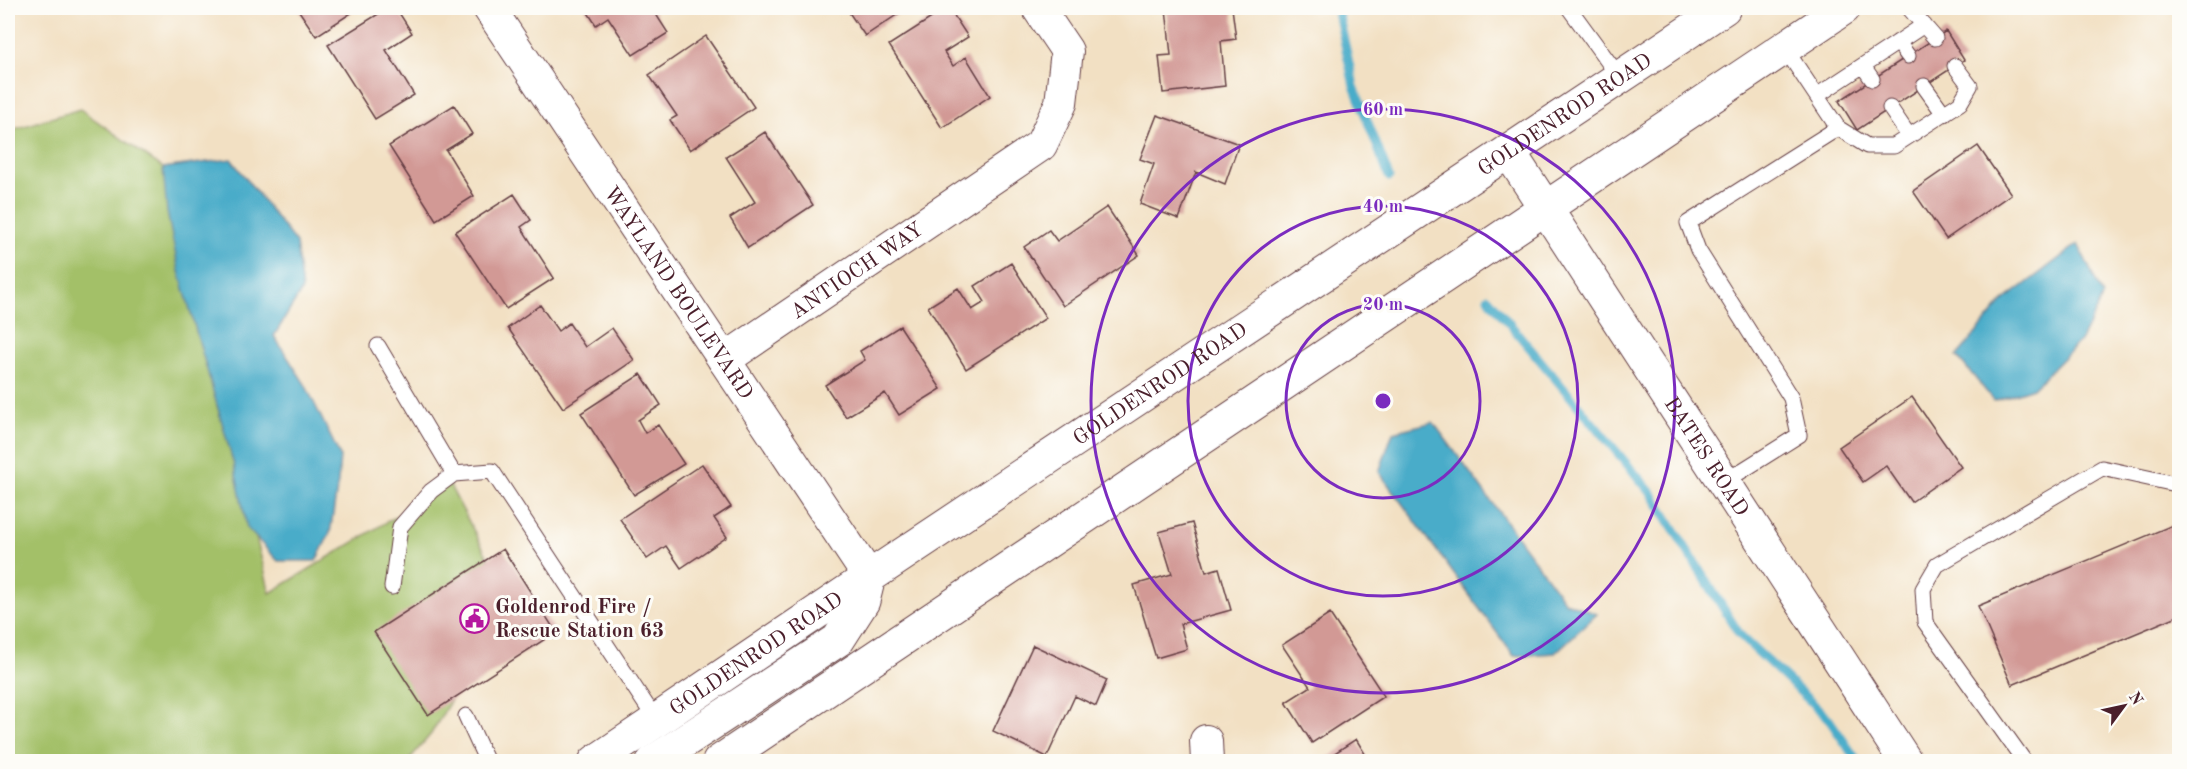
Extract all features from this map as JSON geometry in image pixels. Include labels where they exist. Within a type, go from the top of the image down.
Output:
[{"type":"main road","name":"GOLDENROD ROAD","points":[[595,762],[1724,8]]},
{"type":"main road","points":[[718,762],[1784,47],[1820,18],[1844,8]]},
{"type":"main road","name":"BATES ROAD","points":[[1509,152],[1906,762]]},
{"type":"main road","points":[[653,762],[838,640],[863,601],[869,577]]},
{"type":"street","name":"WAYLAND BOULEVARD","points":[[489,8],[869,577]]},
{"type":"street","name":"ANTIOCH WAY","points":[[724,360],[1041,145],[1061,103],[1067,51],[1038,8]]},
{"type":"lane","points":[[1569,8],[1620,78]]},
{"type":"lane","points":[[1909,8],[1935,38]]},
{"type":"lane","points":[[1818,96],[1924,25]]},
{"type":"lane","points":[[1898,42],[1908,56]]},
{"type":"lane","points":[[1784,47],[1838,128],[1867,146],[1894,146],[1960,103],[1970,86],[1955,66]]},
{"type":"lane","points":[[1863,66],[1872,79]]},
{"type":"lane","points":[[1924,86],[1944,114]]},
{"type":"lane","points":[[1890,108],[1909,136]]},
{"type":"lane","points":[[1724,482],[1799,435],[1791,398],[1698,250],[1688,223],[1838,128]]},
{"type":"lane","points":[[378,346],[454,474]]},
{"type":"lane","points":[[2025,762],[1925,622],[1923,589],[1937,565],[2102,468],[2180,485]]},
{"type":"lane","points":[[392,587],[400,527],[430,491],[454,474],[492,471],[656,720]]},
{"type":"lane","points":[[466,716],[487,762]]},
{"type":"green space","points":[[80,109],[163,168],[270,593],[449,484],[495,571],[488,636],[431,734],[408,761],[8,762],[8,131]]},
{"type":"water","points":[[231,159],[296,243],[302,290],[274,336],[305,384],[340,456],[330,533],[316,561],[278,561],[247,528],[234,465],[179,271],[167,212],[163,168]]},
{"type":"water","points":[[2078,244],[2103,296],[2081,340],[2033,388],[1994,401],[1957,356],[2003,301]]},
{"type":"water","points":[[1433,422],[1565,602],[1597,614],[1555,653],[1514,656],[1379,472],[1393,432]]},
{"type":"building","points":[[297,8],[359,8],[316,36]]},
{"type":"building","points":[[388,8],[396,8],[412,33],[386,50],[414,95],[375,119],[328,45]]},
{"type":"building","points":[[585,8],[652,8],[668,33],[633,55],[608,17],[596,25]]},
{"type":"building","points":[[846,8],[907,8],[865,36]]},
{"type":"building","points":[[947,8],[968,37],[944,52],[953,66],[966,57],[990,96],[942,128],[889,45]]},
{"type":"building","points":[[1232,8],[1236,39],[1221,41],[1225,86],[1163,93],[1159,56],[1171,55],[1166,9]]},
{"type":"building","points":[[1946,31],[1964,60],[1857,130],[1839,101]]},
{"type":"building","points":[[706,36],[754,107],[690,150],[670,120],[677,116],[649,75]]},
{"type":"building","points":[[454,105],[472,134],[446,150],[474,196],[436,220],[389,146]]},
{"type":"building","points":[[1157,115],[1239,144],[1225,184],[1196,172],[1179,219],[1140,204],[1154,164],[1140,159]]},
{"type":"building","points":[[765,132],[813,205],[748,248],[730,218],[755,202],[726,157]]},
{"type":"building","points":[[1978,146],[2011,194],[1946,239],[1913,191]]},
{"type":"building","points":[[514,194],[531,220],[521,227],[554,278],[506,309],[455,232]]},
{"type":"building","points":[[1107,207],[1139,255],[1063,306],[1024,247],[1049,230],[1057,241]]},
{"type":"building","points":[[1011,263],[1046,318],[966,369],[928,307],[958,288],[972,310],[985,302],[975,286]]},
{"type":"building","points":[[540,305],[558,331],[569,323],[585,347],[612,328],[634,360],[563,408],[508,328]]},
{"type":"building","points":[[900,326],[941,389],[899,415],[885,393],[846,417],[825,385],[865,360],[860,351]]},
{"type":"building","points":[[641,374],[661,405],[638,420],[645,433],[658,425],[684,464],[634,495],[581,413]]},
{"type":"building","points":[[1912,397],[1961,467],[1911,502],[1886,466],[1863,482],[1839,447]]},
{"type":"building","points":[[702,464],[731,507],[714,518],[727,537],[681,568],[666,546],[647,559],[620,519]]},
{"type":"building","points":[[2180,522],[2180,615],[2012,685],[1978,606]]},
{"type":"building","points":[[1192,523],[1206,572],[1219,568],[1231,610],[1180,624],[1187,649],[1156,658],[1134,585],[1172,574],[1159,532]]},
{"type":"building","points":[[503,549],[556,632],[428,715],[374,632]]},
{"type":"building","points":[[1330,614],[1384,696],[1312,743],[1286,702],[1310,687],[1282,645]]},
{"type":"building","points":[[1033,645],[1107,680],[1096,706],[1075,696],[1047,757],[993,731]]},
{"type":"building","points":[[1356,739],[1370,762],[1321,762]]},
{"type":"waterway","points":[[1337,8],[1354,86],[1389,177]]},
{"type":"waterway","points":[[1488,298],[1652,494],[1740,635],[1828,718],[1858,762]]},
{"type":"place","name":"Goldenrod Fire / Rescue Station 63","points":[[474,618]]}]
